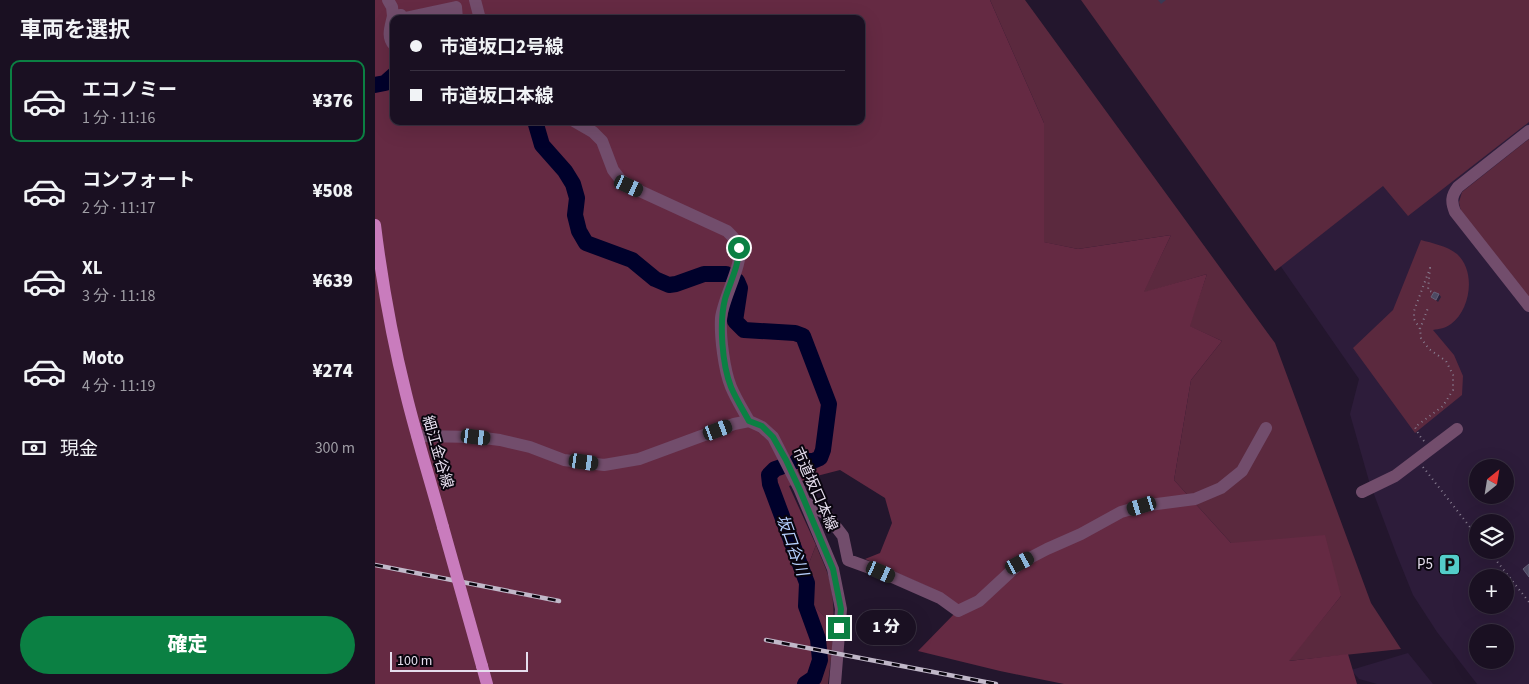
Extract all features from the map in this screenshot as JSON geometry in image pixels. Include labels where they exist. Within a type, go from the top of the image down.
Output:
[{"type":"main road","name":"細江金谷線","points":[[375,224],[391,328],[406,395],[487,684]]},
{"type":"street","points":[[389,0],[393,7],[393,15]]},
{"type":"street","points":[[399,15],[417,12],[456,0]]},
{"type":"street","points":[[475,0],[479,15]]},
{"type":"street","points":[[419,15],[456,7],[457,15]]},
{"type":"street","points":[[417,436],[476,437],[500,440],[530,447],[564,460],[604,465],[639,459],[734,424],[749,421],[731,387],[722,339],[721,317],[725,298],[739,258],[739,248],[735,239],[727,231],[629,186],[613,170],[602,141],[593,132],[581,125]]},
{"type":"street","points":[[1529,131],[1458,187],[1453,194],[1451,203],[1455,212],[1529,306]]},
{"type":"street","name":"市道坂口本線","points":[[749,421],[762,426],[773,437],[786,460],[833,569],[841,609],[835,684]]},
{"type":"street","points":[[805,502],[826,514],[843,536],[848,560],[881,572],[940,598],[958,611],[979,601],[1020,563],[1081,534],[1121,512],[1142,506],[1195,499],[1221,488],[1242,471],[1266,428]]},
{"type":"street","points":[[1362,492],[1395,476],[1457,429]]},
{"type":"path","points":[[1431,449],[1415,427],[1436,412],[1448,400],[1453,390],[1453,374],[1447,361],[1425,344],[1414,318],[1414,312],[1430,268],[1428,290],[1432,292]]},
{"type":"path","points":[[1420,329],[1428,308]]},
{"type":"path","points":[[1418,460],[1469,526]]},
{"type":"path","points":[[1496,559],[1529,602]]},
{"type":"shaded area","points":[[375,0],[990,0],[1044,123],[1044,242],[1078,249],[1171,235],[1144,292],[1207,274],[1190,326],[1222,341],[1191,380],[1174,480],[1231,543],[1325,535],[1341,596],[1289,661],[1348,654],[1357,684],[1064,684],[918,651],[957,611],[931,588],[865,559],[880,553],[892,523],[885,498],[840,470],[789,486],[816,545],[799,589],[830,623],[803,684],[375,684]]},
{"type":"shaded area","points":[[990,0],[1025,0],[1275,343],[1371,603],[1401,649],[1288,661],[1341,596],[1231,543],[1174,480],[1191,380],[1222,341],[1189,326],[1207,274],[1143,293],[1171,235],[1078,249],[1043,242],[1044,123]]},
{"type":"shaded area","points":[[1081,0],[1529,0],[1529,122],[1408,216],[1383,186],[1275,271]]},
{"type":"shaded area","points":[[1529,0],[1529,684],[1477,684],[1437,632],[1413,595],[1369,481],[1350,414],[1359,379],[1175,114]]},
{"type":"shaded area","points":[[1529,139],[1529,298],[1461,212],[1459,202],[1462,192]]},
{"type":"shaded area","points":[[1421,240],[1444,247],[1457,254],[1467,270],[1469,290],[1467,300],[1458,317],[1451,324],[1433,330],[1454,355],[1463,376],[1462,395],[1415,433],[1353,348],[1393,310]]},
{"type":"shaded area","points":[[816,545],[832,591],[834,618],[828,684],[807,684],[827,620],[799,589]]},
{"type":"shaded area","points":[[1408,653],[1433,684],[1377,684],[1359,679],[1351,670]]},
{"type":"building","points":[[1434,292],[1439,294],[1436,300],[1431,297]]},
{"type":"building","points":[[1529,564],[1529,577],[1523,569]]},
{"type":"waterway","name":"坂口谷川","points":[[375,85],[385,83],[390,79]]},
{"type":"waterway","name":"坂口谷川","points":[[536,125],[542,145],[565,171],[573,184],[577,198],[575,215],[579,231],[586,243],[632,260],[655,279],[669,285],[704,274],[726,274]]},
{"type":"waterway","name":"坂口谷川","points":[[737,281],[740,288],[735,321],[744,330],[795,333],[803,336],[829,404],[823,450],[820,458],[813,461],[797,461]]},
{"type":"waterway","name":"坂口谷川","points":[[781,467],[775,469],[769,475],[770,484],[807,583],[806,606],[818,639],[820,660],[814,678],[805,684]]},
{"type":"railway","points":[[375,565],[559,601]]},
{"type":"railway","points":[[766,640],[996,684]]},
{"type":"place","name":"P5","points":[[1449,564]]},
{"type":"route","points":[[739,248],[739,258],[725,298],[721,317],[727,372],[731,387],[749,421],[762,426],[773,437],[799,488],[833,569],[841,609],[839,628]]}]
